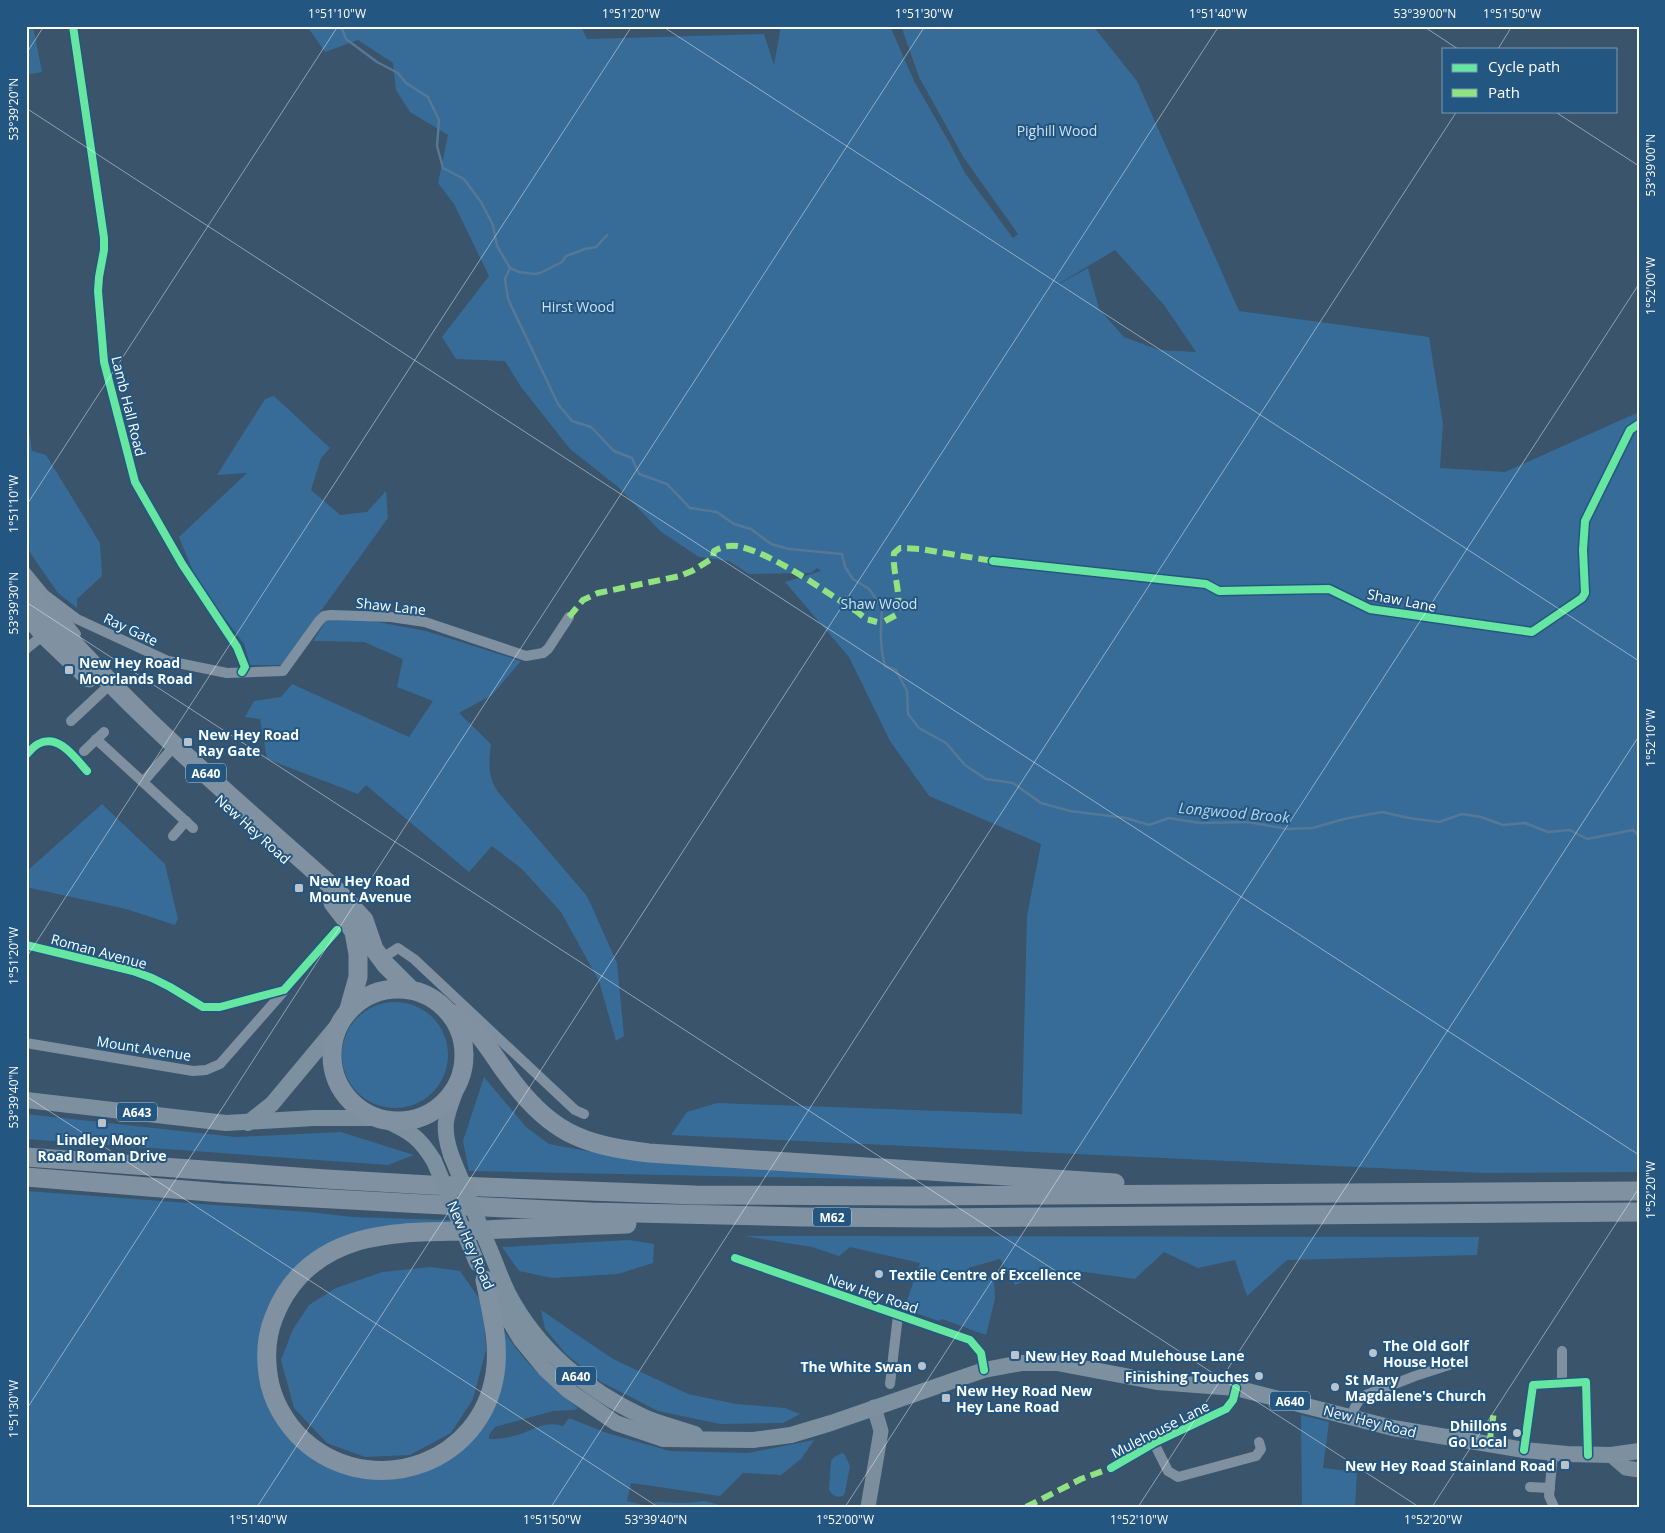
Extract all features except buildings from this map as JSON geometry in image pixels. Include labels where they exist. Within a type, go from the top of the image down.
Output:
[{"type":"highway","name":"New Hey Road","points":[[35,591],[50,630],[103,691],[326,895],[347,920],[354,932],[358,954],[358,977],[349,1009]]},
{"type":"highway","name":"New Hey Road","points":[[26,613],[50,630],[337,892],[364,920],[374,949],[381,959],[410,989]]},
{"type":"highway","points":[[358,977],[381,959]]},
{"type":"highway","name":"A640","points":[[410,989],[426,994],[439,1002],[450,1013],[462,1035],[465,1053],[463,1070],[456,1087],[440,1107],[424,1116],[405,1122],[381,1119],[357,1108],[342,1092],[334,1075],[331,1058],[332,1042],[337,1026],[349,1009],[360,999],[383,990],[410,989]]},
{"type":"highway","points":[[450,1013],[472,1028],[522,1096],[538,1112],[572,1135],[599,1145],[649,1153],[1272,1193]]},
{"type":"highway","name":"M62","points":[[26,1157],[335,1180],[695,1195],[923,1196],[1639,1191]]},
{"type":"highway","name":"M62","points":[[26,1177],[222,1193],[424,1204],[591,1212],[803,1217],[938,1218],[1639,1212]]},
{"type":"highway","points":[[481,1271],[494,1326],[497,1358],[495,1376],[482,1412],[470,1430],[456,1445],[426,1463],[408,1468],[390,1471],[366,1470],[345,1465],[328,1458],[302,1439],[288,1424],[272,1392],[268,1373],[267,1340],[272,1322],[285,1292],[310,1264],[333,1251],[358,1241],[403,1233],[803,1217]]},
{"type":"main road","points":[[248,1123],[272,1104],[337,1026]]},
{"type":"main road","name":"New Hey Road","points":[[456,1087],[444,1121],[446,1139],[451,1155],[508,1293],[533,1331],[558,1360],[585,1384],[615,1403],[646,1418],[714,1440]]},
{"type":"main road","name":"A643","points":[[26,1100],[205,1121],[248,1123],[314,1118],[381,1119]]},
{"type":"main road","name":"New Hey Road","points":[[381,1119],[408,1131],[424,1144],[434,1161],[481,1271],[522,1340],[545,1369],[569,1391],[616,1423],[664,1439],[753,1440],[791,1435],[984,1370],[1022,1364],[1057,1364],[1157,1382],[1236,1388],[1393,1428],[1524,1450],[1588,1455],[1611,1455],[1639,1451]]},
{"type":"street","name":"Lamb Hall Road","points":[[73,26],[104,238],[98,291],[104,362],[117,415],[136,482],[182,564],[237,647],[245,667],[242,672]]},
{"type":"street","name":"Shaw Lane","points":[[993,561],[1206,584],[1219,591],[1329,589],[1370,609],[1532,632],[1582,598],[1585,593],[1583,550],[1585,521],[1630,430],[1639,424]]},
{"type":"street","name":"Ray Gate","points":[[26,572],[35,591],[77,619],[168,661],[227,673],[242,672]]},
{"type":"street","name":"New Hey Road","points":[[35,591],[219,785]]},
{"type":"street","name":"Shaw Lane","points":[[242,672],[283,671],[324,616],[373,616],[425,622],[526,656],[543,653],[548,649],[569,617]]},
{"type":"street","points":[[26,649],[50,630]]},
{"type":"street","points":[[71,721],[103,691]]},
{"type":"street","points":[[84,752],[100,736],[143,782],[189,824],[173,836]]},
{"type":"street","points":[[26,755],[38,744],[52,741],[63,745],[87,771]]},
{"type":"street","points":[[143,782],[169,752]]},
{"type":"street","points":[[284,990],[337,930]]},
{"type":"street","name":"Roman Avenue","points":[[26,945],[133,971],[170,987],[203,1007],[220,1007],[284,990]]},
{"type":"street","points":[[381,959],[398,948],[414,958],[575,1110],[584,1114]]},
{"type":"street","name":"Mount Avenue","points":[[26,1042],[193,1071],[206,1070],[220,1064],[284,990]]},
{"type":"street","name":"New Hey Road","points":[[736,1258],[970,1340],[981,1352],[984,1370]]},
{"type":"street","points":[[890,1384],[898,1315]]},
{"type":"street","points":[[1562,1351],[1562,1383]]},
{"type":"street","points":[[1351,1417],[1361,1397],[1450,1365]]},
{"type":"street","points":[[1524,1450],[1534,1385],[1586,1382],[1588,1455]]},
{"type":"street","name":"Mulehouse Lane","points":[[1111,1468],[1154,1443],[1226,1409],[1233,1400],[1236,1388]]},
{"type":"street","points":[[868,1507],[881,1432],[874,1407]]},
{"type":"street","points":[[1154,1443],[1168,1471],[1178,1477],[1256,1456],[1261,1449],[1259,1442]]},
{"type":"street","points":[[1553,1453],[1549,1496],[1554,1507]]},
{"type":"street","points":[[1611,1455],[1626,1468],[1639,1470]]},
{"type":"street","points":[[1530,1486],[1550,1488]]},
{"type":"green space","points":[[26,26],[33,26],[42,72],[26,75]]},
{"type":"green space","points":[[307,26],[581,26],[587,39],[764,34],[774,65],[781,26],[890,26],[914,81],[965,173],[1013,238],[1018,234],[964,158],[919,77],[901,26],[1093,26],[1137,81],[1239,311],[1429,337],[1443,424],[1440,468],[1505,472],[1639,412],[1639,1172],[1484,1173],[671,1135],[687,1112],[717,1103],[1022,1114],[1027,916],[1041,844],[929,796],[890,741],[849,657],[785,582],[821,571],[817,568],[811,573],[749,574],[729,561],[699,557],[660,531],[618,487],[570,449],[521,387],[505,361],[456,359],[442,337],[489,276],[454,204],[438,183],[448,135],[410,112],[396,90],[393,63],[358,40],[325,52]],"holes":[[[1115,250],[1164,305],[1196,352],[1159,350],[1124,337],[1099,309],[1088,268],[1050,289]]]},
{"type":"green space","points":[[274,396],[330,448],[321,458],[311,490],[340,515],[367,512],[386,491],[388,518],[282,665],[250,665],[244,644],[197,581],[179,537],[247,473],[217,475],[265,399]]},
{"type":"green space","points":[[26,412],[32,451],[46,455],[100,543],[102,576],[77,599],[77,608],[58,593],[26,547]]},
{"type":"green space","points":[[327,619],[362,619],[426,631],[521,661],[492,695],[459,713],[491,744],[490,774],[498,792],[587,896],[617,963],[624,1036],[616,1041],[599,981],[561,912],[522,869],[492,846],[469,872],[366,785],[358,794],[267,759],[260,719],[245,717],[254,701],[281,697],[292,684],[409,737],[433,701],[397,687],[403,659],[364,642],[313,641]]},
{"type":"green space","points":[[102,804],[165,864],[178,919],[175,925],[126,909],[26,887],[26,872]]},
{"type":"green space","points":[[395,1002],[415,1006],[432,1018],[444,1035],[448,1055],[444,1075],[432,1092],[415,1104],[395,1108],[375,1104],[358,1092],[346,1075],[342,1055],[346,1035],[358,1018],[375,1006]]},
{"type":"green space","points":[[484,1077],[526,1127],[549,1144],[619,1157],[916,1180],[469,1171],[463,1141]]},
{"type":"green space","points":[[26,1114],[236,1137],[341,1132],[414,1155],[388,1165],[26,1139]]},
{"type":"green space","points":[[26,1191],[353,1217],[450,1220],[453,1227],[358,1237],[272,1309],[274,1408],[354,1474],[472,1438],[501,1326],[526,1361],[578,1408],[574,1410],[553,1411],[495,1427],[489,1435],[489,1439],[514,1436],[539,1426],[550,1424],[563,1426],[569,1418],[607,1433],[670,1451],[748,1453],[814,1440],[801,1459],[781,1475],[743,1473],[720,1496],[631,1483],[627,1501],[651,1507],[26,1507]]},
{"type":"green space","points":[[744,1236],[1479,1237],[1477,1255],[1287,1260],[1247,1296],[1235,1260],[1198,1268],[1164,1252],[1135,1279],[1085,1272],[1048,1272],[1015,1285],[1000,1259],[968,1268],[994,1280],[995,1299],[986,1335],[942,1319],[939,1321],[904,1309],[920,1263],[850,1247],[839,1256],[812,1247]]},
{"type":"green space","points":[[628,1240],[654,1244],[653,1263],[618,1274],[552,1278],[519,1271],[502,1247]]},
{"type":"green space","points":[[431,1267],[460,1271],[483,1304],[486,1350],[473,1399],[451,1433],[410,1455],[365,1457],[327,1443],[294,1408],[281,1360],[293,1329],[309,1305],[336,1288],[382,1272]]},
{"type":"green space","points":[[541,1310],[613,1359],[688,1394],[736,1404],[785,1408],[800,1414],[783,1423],[720,1424],[658,1411],[601,1382],[567,1355],[545,1329]]},
{"type":"green space","points":[[1301,1415],[1329,1422],[1323,1468],[1357,1472],[1355,1507],[1302,1507]]},
{"type":"green space","points":[[842,1453],[845,1455],[850,1466],[845,1492],[843,1496],[838,1497],[829,1490],[831,1461]]},
{"type":"green space","points":[[705,1501],[727,1507],[654,1507],[654,1502],[688,1503]]},
{"type":"waterway","name":"Longwood Brook","points":[[341,26],[346,39],[377,62],[398,73],[406,83],[428,97],[439,120],[437,146],[443,168],[464,179],[481,202],[493,225],[497,246],[510,268],[505,279],[508,299],[558,404],[572,421],[591,427],[614,451],[632,458],[639,474],[667,484],[690,508],[717,512],[734,524],[751,529],[771,544],[789,549],[842,554],[845,567],[853,579],[869,589],[882,607],[881,636],[883,658],[885,666],[896,670],[907,691],[908,714],[919,728],[946,743],[965,765],[986,779],[1013,783],[1041,803],[1070,811],[1126,818],[1149,825],[1169,818],[1200,823],[1248,822],[1287,829],[1313,828],[1344,819],[1382,812],[1439,822],[1462,814],[1481,817],[1503,825],[1525,823],[1548,832],[1570,830],[1587,839],[1633,830],[1639,836]]},
{"type":"waterway","points":[[510,268],[519,272],[540,273],[562,262],[566,256],[596,247],[607,235]]},
{"type":"marked path","points":[[569,617],[583,600],[598,593],[680,576],[713,558],[714,551],[719,548],[737,546],[782,564],[814,583],[866,619],[877,622]]},
{"type":"marked path","points":[[885,621],[896,615],[898,607],[894,553],[900,548],[920,549],[993,561]]},
{"type":"marked path","points":[[1489,1445],[1494,1412]]},
{"type":"marked path","points":[[1026,1507],[1081,1479],[1111,1468]]},
{"type":"cycle path","points":[[73,26],[104,238],[98,291],[104,362],[135,482],[182,564],[237,647],[245,667],[242,672]]},
{"type":"cycle path","points":[[993,561],[1206,584],[1219,591],[1329,589],[1370,609],[1532,632],[1582,598],[1585,593],[1583,550],[1585,521],[1630,430],[1639,424]]},
{"type":"cycle path","points":[[26,755],[38,744],[46,741],[53,742],[66,748],[87,771]]},
{"type":"cycle path","points":[[26,945],[133,971],[170,987],[203,1007],[220,1007],[284,990],[337,930]]},
{"type":"cycle path","points":[[735,1258],[970,1340],[981,1353],[984,1370]]},
{"type":"cycle path","points":[[1524,1450],[1533,1385],[1586,1382],[1588,1455]]},
{"type":"cycle path","points":[[1111,1468],[1154,1443],[1226,1409],[1233,1400],[1236,1388]]},
{"type":"place","name":"New Hey Road Moorlands Road","points":[[69,670]]},
{"type":"place","name":"New Hey Road Ray Gate","points":[[188,742]]},
{"type":"place","name":"New Hey Road Mount Avenue","points":[[299,888]]},
{"type":"place","name":"Lindley Moor Road Roman Drive","points":[[102,1123]]},
{"type":"place","name":"Textile Centre of Excellence","points":[[879,1274]]},
{"type":"place","name":"The Old Golf House Hotel","points":[[1373,1353]]},
{"type":"place","name":"New Hey Road Mulehouse Lane","points":[[1015,1355]]},
{"type":"place","name":"The White Swan","points":[[922,1366]]},
{"type":"place","name":"Finishing Touches","points":[[1259,1376]]},
{"type":"place","name":"St Mary Magdalene's Church","points":[[1335,1387]]},
{"type":"place","name":"New Hey Road New Hey Lane Road","points":[[946,1398]]},
{"type":"place","name":"Dhillons Go Local","points":[[1517,1433]]},
{"type":"place","name":"New Hey Road Stainland Road","points":[[1565,1465]]},
{"type":"park label","name":"Pighill Wood","points":[[1057,130]]},
{"type":"park label","name":"Hirst Wood","points":[[578,306]]},
{"type":"park label","name":"Shaw Wood","points":[[879,603]]}]
